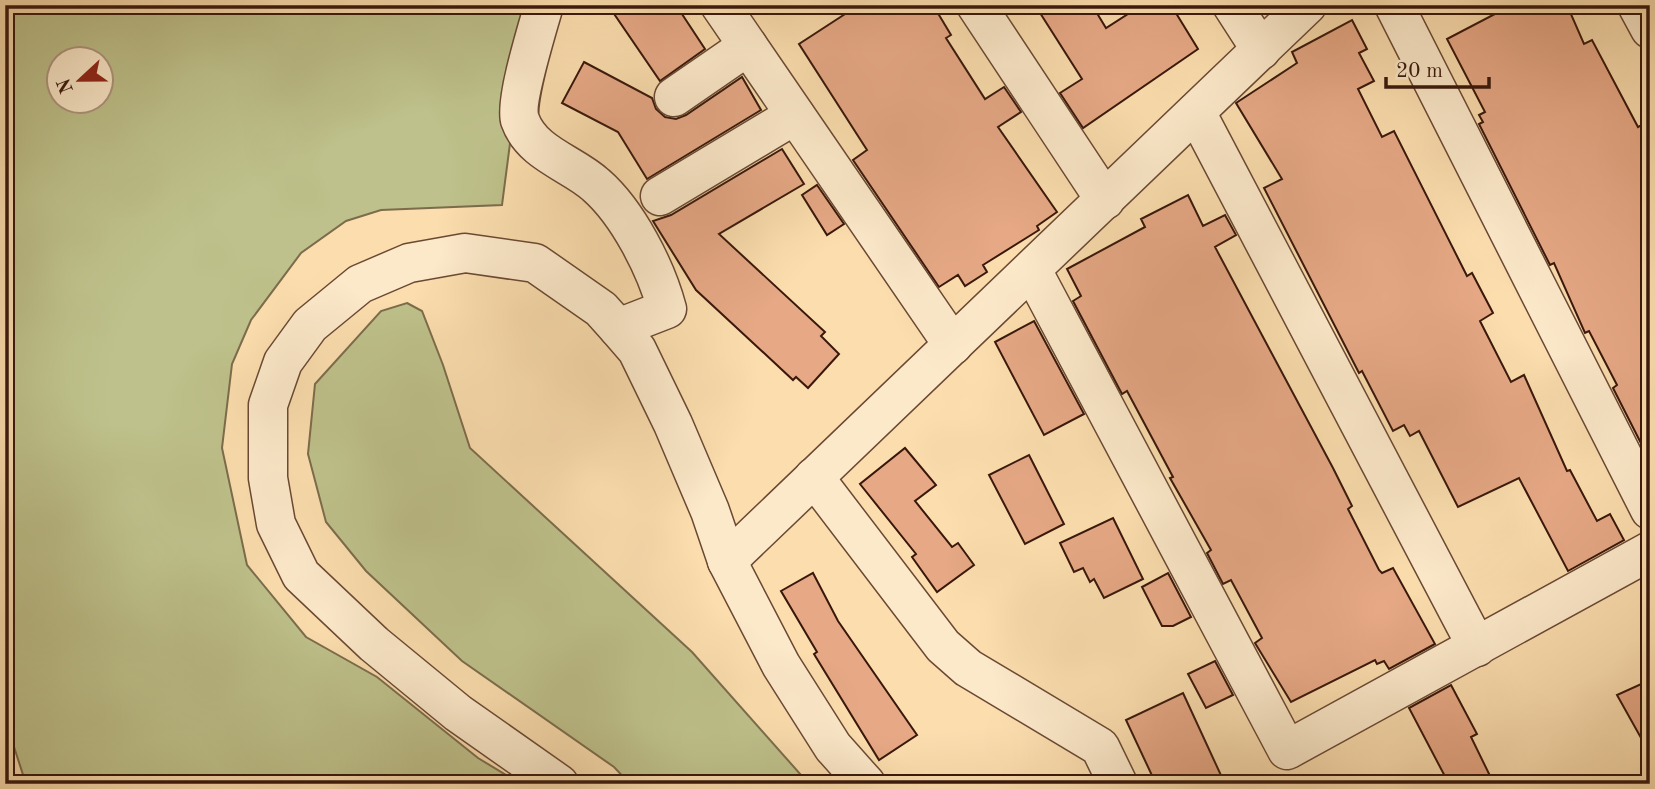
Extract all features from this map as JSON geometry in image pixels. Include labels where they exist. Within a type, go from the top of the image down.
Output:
[{"type":"street","points":[[544,5],[519,102],[520,120],[538,145],[593,182],[611,199],[658,276],[667,309],[618,328]]},
{"type":"street","points":[[976,5],[1105,200]]},
{"type":"street","points":[[1232,5],[1261,50]]},
{"type":"street","points":[[727,561],[1307,5]]},
{"type":"street","points":[[1394,5],[1650,510]]},
{"type":"street","points":[[1637,5],[1650,29]]},
{"type":"street","points":[[674,97],[734,18],[795,115],[953,345]]},
{"type":"street","points":[[1196,112],[1477,647]]},
{"type":"street","points":[[660,196],[795,115]]},
{"type":"street","points":[[559,784],[448,705],[374,644],[301,575],[276,524],[268,478],[268,405],[283,362],[310,325],[359,284],[409,263],[464,253],[535,263],[601,309],[618,328],[637,350],[673,424],[710,510],[727,561],[781,665],[833,747],[866,784]]},
{"type":"street","points":[[1031,270],[1287,750],[1650,551]]},
{"type":"street","points":[[814,477],[943,646],[968,668],[1100,747],[1118,784]]},
{"type":"green space","points":[[5,5],[528,5],[502,205],[381,210],[346,221],[301,253],[251,320],[232,364],[222,448],[247,565],[306,637],[377,677],[478,758],[521,784],[26,784],[5,719]]},
{"type":"green space","points":[[407,303],[422,311],[470,448],[692,652],[809,784],[630,784],[614,767],[462,661],[366,571],[326,522],[308,454],[315,384],[381,311]]},
{"type":"building","points":[[608,5],[676,5],[705,49],[660,81]]},
{"type":"building","points":[[859,5],[933,5],[951,35],[946,38],[985,99],[1004,87],[1021,112],[998,127],[1057,212],[1037,226],[1039,230],[983,265],[987,272],[965,286],[958,275],[939,287],[853,160],[867,150],[799,44]]},
{"type":"building","points":[[1035,5],[1092,5],[1106,28],[1142,5],[1171,5],[1198,49],[1083,128],[1060,93],[1082,79]]},
{"type":"building","points":[[1512,5],[1567,5],[1584,44],[1592,40],[1638,127],[1650,120],[1650,461],[1613,388],[1617,385],[1589,331],[1585,333],[1554,263],[1550,265],[1479,124],[1483,122],[1479,115],[1485,112],[1447,39]]},
{"type":"building","points":[[1352,20],[1367,49],[1359,53],[1374,81],[1358,89],[1382,137],[1394,131],[1467,276],[1472,273],[1493,313],[1480,321],[1511,382],[1524,375],[1567,471],[1570,470],[1597,521],[1610,514],[1624,540],[1568,571],[1519,478],[1458,507],[1419,431],[1410,436],[1404,425],[1393,431],[1362,371],[1359,373],[1264,188],[1282,179],[1236,103],[1297,63],[1292,52]]},
{"type":"building","points":[[584,62],[652,98],[656,109],[665,117],[676,119],[686,115],[742,77],[761,110],[647,179],[618,132],[562,103]]},
{"type":"building","points":[[782,149],[804,184],[719,234],[825,332],[821,336],[839,354],[808,388],[796,377],[793,380],[696,290],[653,221],[671,215]]},
{"type":"building","points":[[817,185],[844,224],[827,235],[802,195]]},
{"type":"building","points":[[1188,195],[1203,226],[1225,215],[1236,235],[1215,247],[1333,468],[1352,506],[1348,509],[1379,570],[1382,573],[1393,568],[1435,644],[1389,669],[1384,661],[1377,664],[1375,660],[1291,702],[1255,643],[1262,638],[1231,580],[1223,584],[1207,553],[1211,550],[1170,478],[1173,477],[1127,391],[1122,394],[1073,301],[1081,296],[1067,269],[1145,227],[1141,219]]},
{"type":"building","points":[[1034,321],[1084,414],[1044,435],[995,342]]},
{"type":"building","points":[[905,448],[936,485],[915,501],[952,547],[958,543],[974,565],[937,592],[912,557],[916,554],[860,484]]},
{"type":"building","points":[[1029,455],[1064,524],[1025,544],[989,475]]},
{"type":"building","points":[[1113,518],[1143,579],[1104,598],[1094,579],[1090,582],[1083,568],[1074,572],[1060,543]]},
{"type":"building","points":[[813,573],[838,621],[917,735],[879,760],[814,654],[817,652],[781,591]]},
{"type":"building","points":[[1168,573],[1191,617],[1173,626],[1162,626],[1142,587]]},
{"type":"building","points":[[1215,661],[1233,695],[1206,708],[1188,674]]},
{"type":"building","points":[[1650,680],[1650,754],[1617,695]]},
{"type":"building","points":[[1451,685],[1477,734],[1471,737],[1494,784],[1449,784],[1409,708]]},
{"type":"building","points":[[1183,693],[1225,784],[1156,784],[1126,720]]}]
